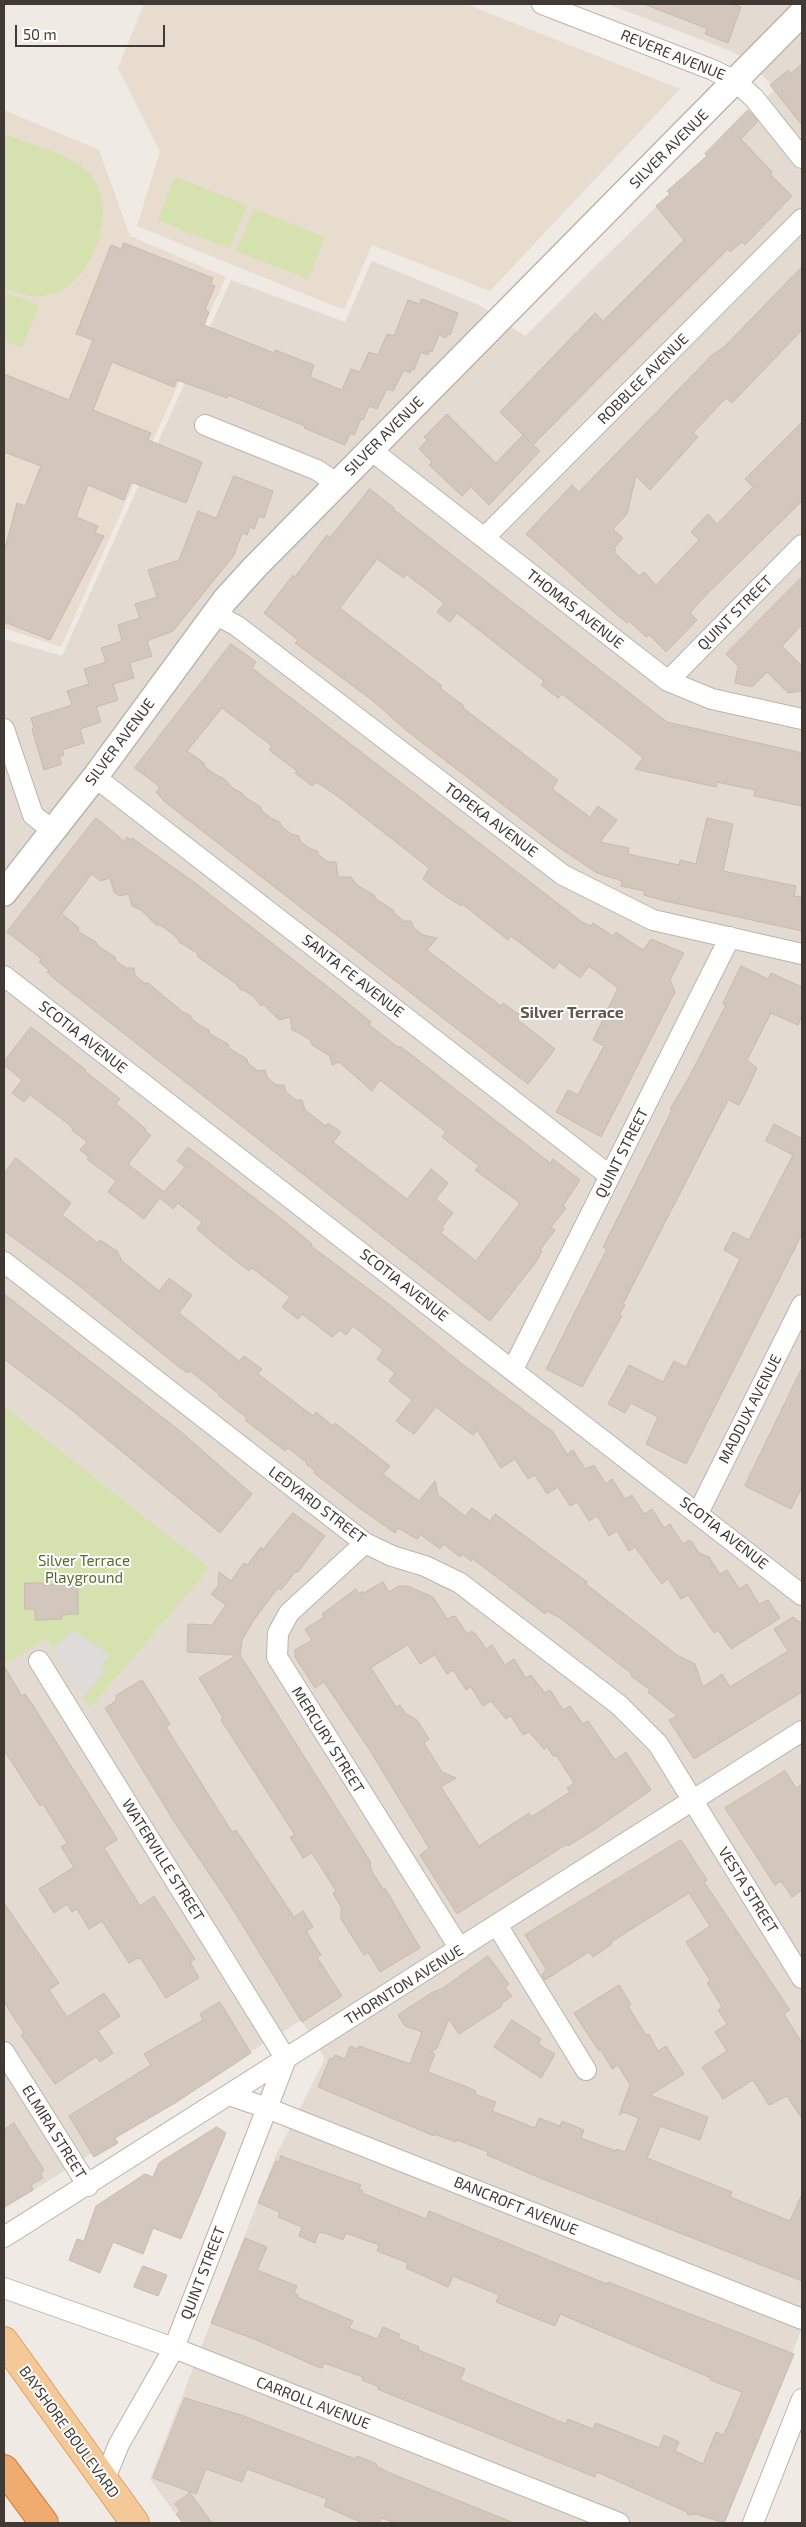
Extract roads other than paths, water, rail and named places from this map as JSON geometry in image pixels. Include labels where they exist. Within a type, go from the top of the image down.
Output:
[{"type":"highway","points":[[4,2469],[44,2523]]},
{"type":"main road","name":"BAYSHORE BOULEVARD","points":[[4,2341],[135,2523]]},
{"type":"street","name":"REVERE AVENUE","points":[[542,4],[713,70],[735,81],[754,98],[802,158]]},
{"type":"street","name":"SILVER AVENUE","points":[[4,893],[95,777],[215,614],[255,567],[802,13]]},
{"type":"street","name":"ROBBLEE AVENUE","points":[[484,538],[802,219]]},
{"type":"street","points":[[205,425],[317,470],[336,483]]},
{"type":"street","name":"THOMAS AVENUE","points":[[371,450],[668,681],[712,699],[802,719]]},
{"type":"street","name":"QUINT STREET","points":[[668,681],[802,545]]},
{"type":"street","name":"TOPEKA AVENUE","points":[[215,614],[237,626],[563,875],[653,920],[802,954]]},
{"type":"street","points":[[4,728],[33,814],[53,831]]},
{"type":"street","name":"SANTA FE AVENUE","points":[[95,777],[610,1176]]},
{"type":"street","name":"QUINT STREET","points":[[514,1369],[730,937]]},
{"type":"street","name":"SCOTIA AVENUE","points":[[4,976],[514,1369],[802,1595]]},
{"type":"street","name":"LEDYARD STREET","points":[[4,1262],[364,1542],[392,1556],[425,1566],[460,1583],[620,1705],[658,1744],[693,1801]]},
{"type":"street","name":"MADDUX AVENUE","points":[[698,1513],[802,1305]]},
{"type":"street","name":"MERCURY STREET","points":[[364,1542],[289,1613],[278,1633],[277,1657],[285,1674],[460,1949]]},
{"type":"street","name":"WATERVILLE STREET","points":[[40,1661],[286,2059]]},
{"type":"street","name":"THORNTON AVENUE","points":[[4,2237],[88,2186],[802,1731]]},
{"type":"street","name":"VESTA STREET","points":[[693,1801],[802,1978]]},
{"type":"street","points":[[498,1925],[586,2070]]},
{"type":"street","name":"ELMIRA STREET","points":[[4,2052],[88,2186]]},
{"type":"street","name":"QUINT STREET","points":[[104,2480],[119,2444],[174,2348],[286,2059]]},
{"type":"street","name":"BANCROFT AVENUE","points":[[229,2095],[267,2108],[802,2319]]},
{"type":"street","name":"CARROLL AVENUE","points":[[4,2288],[174,2348],[620,2523]]},
{"type":"street","points":[[753,2523],[802,2399]]},
{"type":"district","name":"Silver Terrace","points":[[572,1013]]},
{"type":"park label","name":"Silver Terrace Playground","points":[[84,1570]]}]
